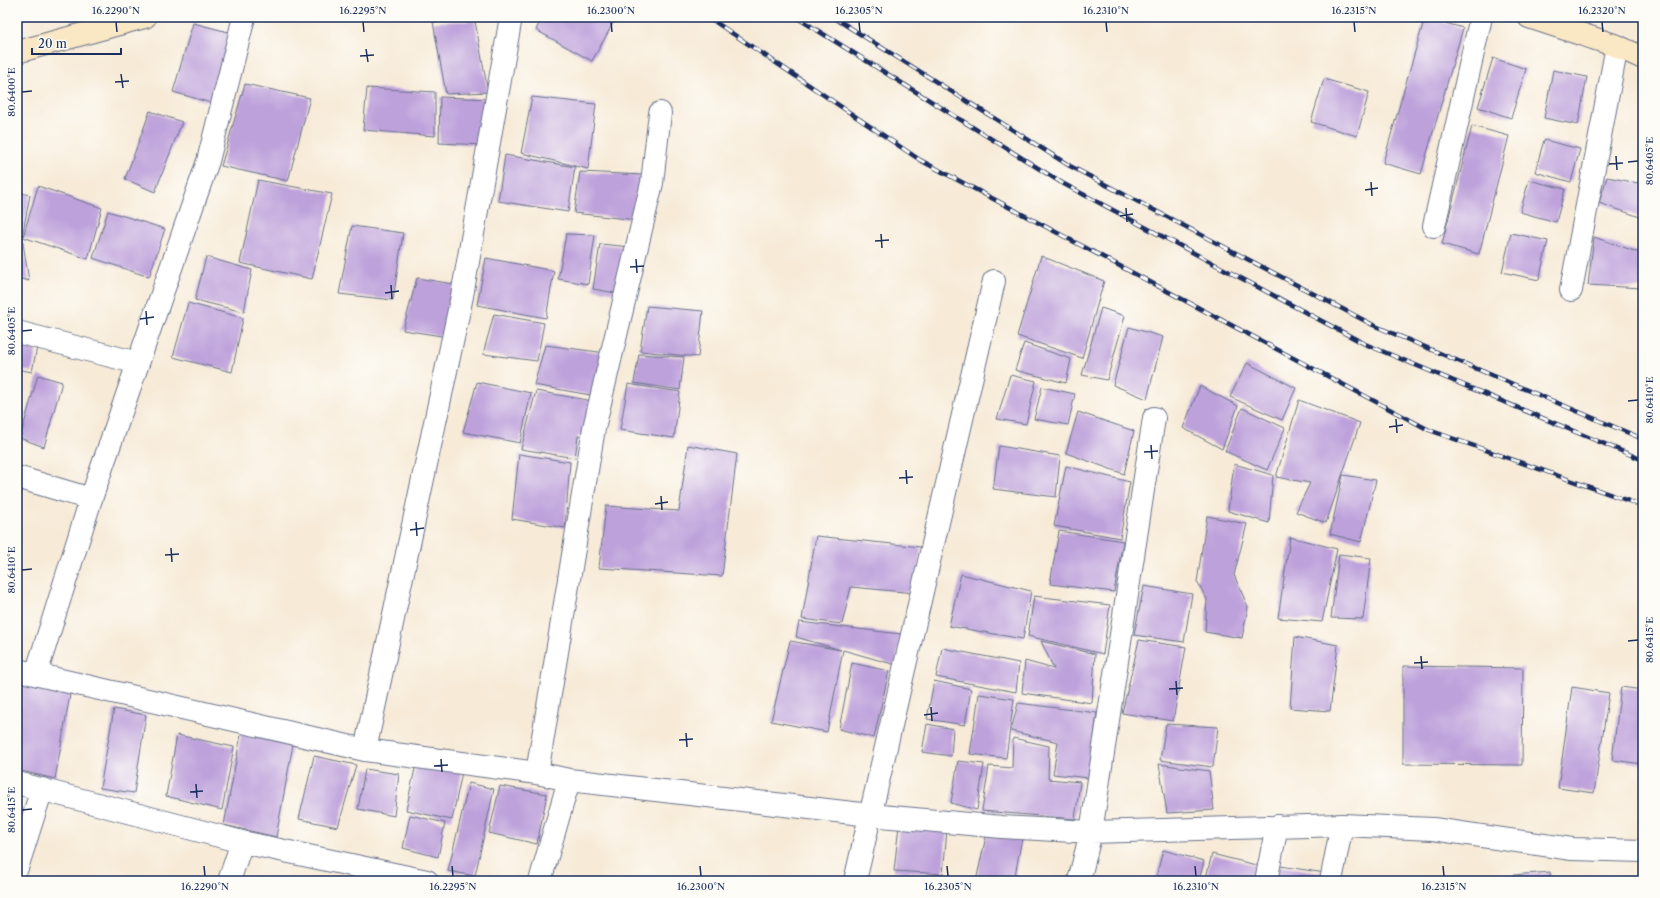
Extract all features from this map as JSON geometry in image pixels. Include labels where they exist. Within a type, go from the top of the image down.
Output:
[{"type":"main road","points":[[17,52],[145,17]]},
{"type":"main road","points":[[1529,17],[1617,46],[1643,58]]},
{"type":"street","points":[[244,17],[208,161],[91,499],[26,672],[364,750],[537,773],[569,780],[870,815],[1002,827],[1091,832],[1342,825],[1433,829],[1572,849],[1643,852]]},
{"type":"street","points":[[364,750],[462,296],[511,17]]},
{"type":"street","points":[[1434,226],[1481,17]]},
{"type":"street","points":[[1571,290],[1617,46]]},
{"type":"street","points":[[537,773],[594,428],[652,184],[660,113]]},
{"type":"street","points":[[855,881],[994,281]]},
{"type":"street","points":[[17,332],[138,363]]},
{"type":"street","points":[[1079,881],[1091,832],[1154,418]]},
{"type":"street","points":[[17,477],[91,499]]},
{"type":"street","points":[[540,881],[569,780]]},
{"type":"street","points":[[17,783],[242,842],[351,873],[427,881]]},
{"type":"street","points":[[17,868],[42,789]]},
{"type":"street","points":[[1331,881],[1342,825]]},
{"type":"street","points":[[1266,881],[1277,826]]},
{"type":"street","points":[[229,881],[242,842]]},
{"type":"building","points":[[542,17],[616,18],[592,61],[536,30]]},
{"type":"building","points":[[1425,17],[1463,28],[1421,174],[1383,163]]},
{"type":"building","points":[[475,21],[488,92],[446,94],[433,22]]},
{"type":"building","points":[[193,23],[232,33],[215,104],[173,92]]},
{"type":"building","points":[[1493,58],[1526,69],[1511,118],[1478,107]]},
{"type":"building","points":[[1553,70],[1587,77],[1578,125],[1544,118]]},
{"type":"building","points":[[1324,79],[1369,92],[1357,136],[1311,122]]},
{"type":"building","points":[[245,84],[310,98],[288,181],[221,166]]},
{"type":"building","points":[[367,88],[435,92],[435,136],[363,130]]},
{"type":"building","points":[[440,97],[490,99],[483,145],[439,143]]},
{"type":"building","points":[[532,97],[596,104],[588,169],[521,153]]},
{"type":"building","points":[[150,111],[182,122],[155,192],[125,179]]},
{"type":"building","points":[[1472,126],[1509,136],[1479,254],[1442,244]]},
{"type":"building","points":[[1544,140],[1580,149],[1571,182],[1535,172]]},
{"type":"building","points":[[505,155],[575,167],[568,212],[498,201]]},
{"type":"building","points":[[580,172],[642,175],[636,220],[574,213]]},
{"type":"building","points":[[1607,177],[1643,184],[1643,218],[1599,203]]},
{"type":"building","points":[[258,180],[332,194],[312,279],[240,263]]},
{"type":"building","points":[[1529,180],[1565,189],[1556,222],[1520,212]]},
{"type":"building","points":[[38,186],[102,208],[88,259],[23,237]]},
{"type":"building","points":[[17,192],[30,195],[22,237],[29,281],[17,278]]},
{"type":"building","points":[[108,211],[165,229],[149,277],[93,258]]},
{"type":"building","points":[[352,226],[403,233],[393,300],[339,294]]},
{"type":"building","points":[[1511,233],[1548,241],[1539,280],[1502,272]]},
{"type":"building","points":[[566,234],[595,235],[588,284],[558,279]]},
{"type":"building","points":[[1594,237],[1643,254],[1641,288],[1588,285]]},
{"type":"building","points":[[600,244],[631,247],[621,294],[593,289]]},
{"type":"building","points":[[1041,256],[1104,281],[1082,358],[1017,336]]},
{"type":"building","points":[[206,257],[252,270],[244,312],[195,300]]},
{"type":"building","points":[[486,258],[554,271],[546,318],[477,305]]},
{"type":"building","points":[[417,278],[459,285],[448,337],[403,330]]},
{"type":"building","points":[[188,303],[243,318],[232,372],[173,357]]},
{"type":"building","points":[[647,306],[703,311],[698,357],[640,351]]},
{"type":"building","points":[[1101,308],[1125,316],[1107,380],[1082,375]]},
{"type":"building","points":[[494,314],[544,323],[537,361],[483,354]]},
{"type":"building","points":[[1129,327],[1163,337],[1147,399],[1113,385]]},
{"type":"building","points":[[17,337],[38,342],[32,372],[17,369]]},
{"type":"building","points":[[1024,343],[1071,359],[1066,383],[1015,370]]},
{"type":"building","points":[[545,345],[606,353],[596,396],[534,385]]},
{"type":"building","points":[[639,354],[684,357],[680,390],[634,383]]},
{"type":"building","points":[[1247,363],[1296,388],[1282,420],[1230,397]]},
{"type":"building","points":[[38,375],[62,382],[44,447],[20,438]]},
{"type":"building","points":[[1010,375],[1036,381],[1026,424],[997,419]]},
{"type":"building","points":[[477,382],[531,393],[520,443],[463,432]]},
{"type":"building","points":[[628,384],[680,392],[674,438],[620,430]]},
{"type":"building","points":[[1200,386],[1238,406],[1222,449],[1183,428]]},
{"type":"building","points":[[1042,387],[1075,394],[1068,425],[1034,419]]},
{"type":"building","points":[[536,391],[593,401],[585,435],[578,436],[575,458],[521,449]]},
{"type":"building","points":[[1299,400],[1360,423],[1326,523],[1296,512],[1310,483],[1276,477]]},
{"type":"building","points":[[1242,408],[1285,428],[1267,470],[1225,451]]},
{"type":"building","points":[[1078,412],[1134,431],[1124,474],[1066,453]]},
{"type":"building","points":[[688,445],[737,454],[722,576],[599,568],[606,506],[679,511]]},
{"type":"building","points":[[999,446],[1060,456],[1056,497],[993,489]]},
{"type":"building","points":[[519,454],[570,462],[565,528],[512,519]]},
{"type":"building","points":[[1234,464],[1273,475],[1269,523],[1228,511]]},
{"type":"building","points":[[1066,466],[1130,482],[1120,538],[1054,526]]},
{"type":"building","points":[[1343,475],[1376,480],[1361,542],[1330,534]]},
{"type":"building","points":[[1207,516],[1247,524],[1234,575],[1248,607],[1242,638],[1205,632],[1207,599],[1197,582]]},
{"type":"building","points":[[1059,531],[1123,541],[1114,592],[1050,584]]},
{"type":"building","points":[[816,536],[921,547],[915,593],[851,587],[842,624],[802,619]]},
{"type":"building","points":[[1290,537],[1337,549],[1322,622],[1278,618]]},
{"type":"building","points":[[1339,554],[1371,558],[1363,619],[1331,618]]},
{"type":"building","points":[[961,574],[1031,591],[1023,639],[949,626]]},
{"type":"building","points":[[1144,586],[1192,594],[1184,642],[1134,635]]},
{"type":"building","points":[[1034,596],[1110,605],[1103,654],[1028,636]]},
{"type":"building","points":[[799,622],[901,634],[896,665],[843,650],[827,732],[771,721],[790,641],[841,650],[796,637]]},
{"type":"building","points":[[1295,637],[1338,645],[1330,711],[1290,708]]},
{"type":"building","points":[[1139,640],[1186,647],[1173,721],[1122,713]]},
{"type":"building","points":[[1041,641],[1095,654],[1092,703],[1022,693],[1025,661],[1054,669]]},
{"type":"building","points":[[942,648],[1019,663],[1016,692],[936,677]]},
{"type":"building","points":[[852,663],[889,671],[874,738],[839,729]]},
{"type":"building","points":[[1403,666],[1523,668],[1522,765],[1403,764]]},
{"type":"building","points":[[17,676],[71,689],[55,779],[17,770]]},
{"type":"building","points":[[934,681],[971,689],[965,725],[927,719]]},
{"type":"building","points":[[1572,687],[1609,693],[1594,793],[1558,788]]},
{"type":"building","points":[[1621,687],[1643,690],[1643,764],[1612,760]]},
{"type":"building","points":[[979,694],[1014,699],[1006,758],[970,754]]},
{"type":"building","points":[[1018,703],[1097,713],[1089,778],[1053,774],[1058,742],[1011,731]]},
{"type":"building","points":[[114,709],[146,715],[134,793],[100,788]]},
{"type":"building","points":[[927,724],[953,729],[951,756],[922,752]]},
{"type":"building","points":[[1166,724],[1218,727],[1213,767],[1160,760]]},
{"type":"building","points":[[242,729],[294,739],[276,837],[224,825]]},
{"type":"building","points":[[177,735],[234,747],[222,810],[166,796]]},
{"type":"building","points":[[1013,738],[1049,746],[1048,779],[1080,782],[1075,819],[982,811],[989,766],[1012,768]]},
{"type":"building","points":[[314,756],[356,765],[338,827],[299,819]]},
{"type":"building","points":[[958,761],[984,764],[977,810],[951,803]]},
{"type":"building","points":[[416,764],[462,772],[452,820],[406,810]]},
{"type":"building","points":[[1159,764],[1209,771],[1214,810],[1167,813]]},
{"type":"building","points":[[365,769],[399,774],[394,816],[358,809]]},
{"type":"building","points":[[469,783],[494,789],[475,876],[448,871]]},
{"type":"building","points":[[500,786],[547,794],[537,844],[489,833]]},
{"type":"building","points":[[410,815],[445,823],[438,857],[403,848]]},
{"type":"building","points":[[899,825],[947,830],[943,874],[894,871]]},
{"type":"building","points":[[987,832],[1022,838],[1014,881],[976,881]]},
{"type":"building","points":[[1163,850],[1204,861],[1199,881],[1155,881]]},
{"type":"building","points":[[1212,854],[1264,867],[1261,881],[1205,881]]},
{"type":"building","points":[[1274,865],[1325,873],[1323,881],[1270,881]]},
{"type":"building","points":[[1550,872],[1551,881],[1513,881],[1513,875]]},
{"type":"railway","points":[[708,17],[920,160],[1429,430],[1643,506]]},
{"type":"railway","points":[[796,17],[1062,183],[1365,344],[1643,460]]},
{"type":"railway","points":[[833,17],[1070,166],[1373,325],[1643,439]]}]
